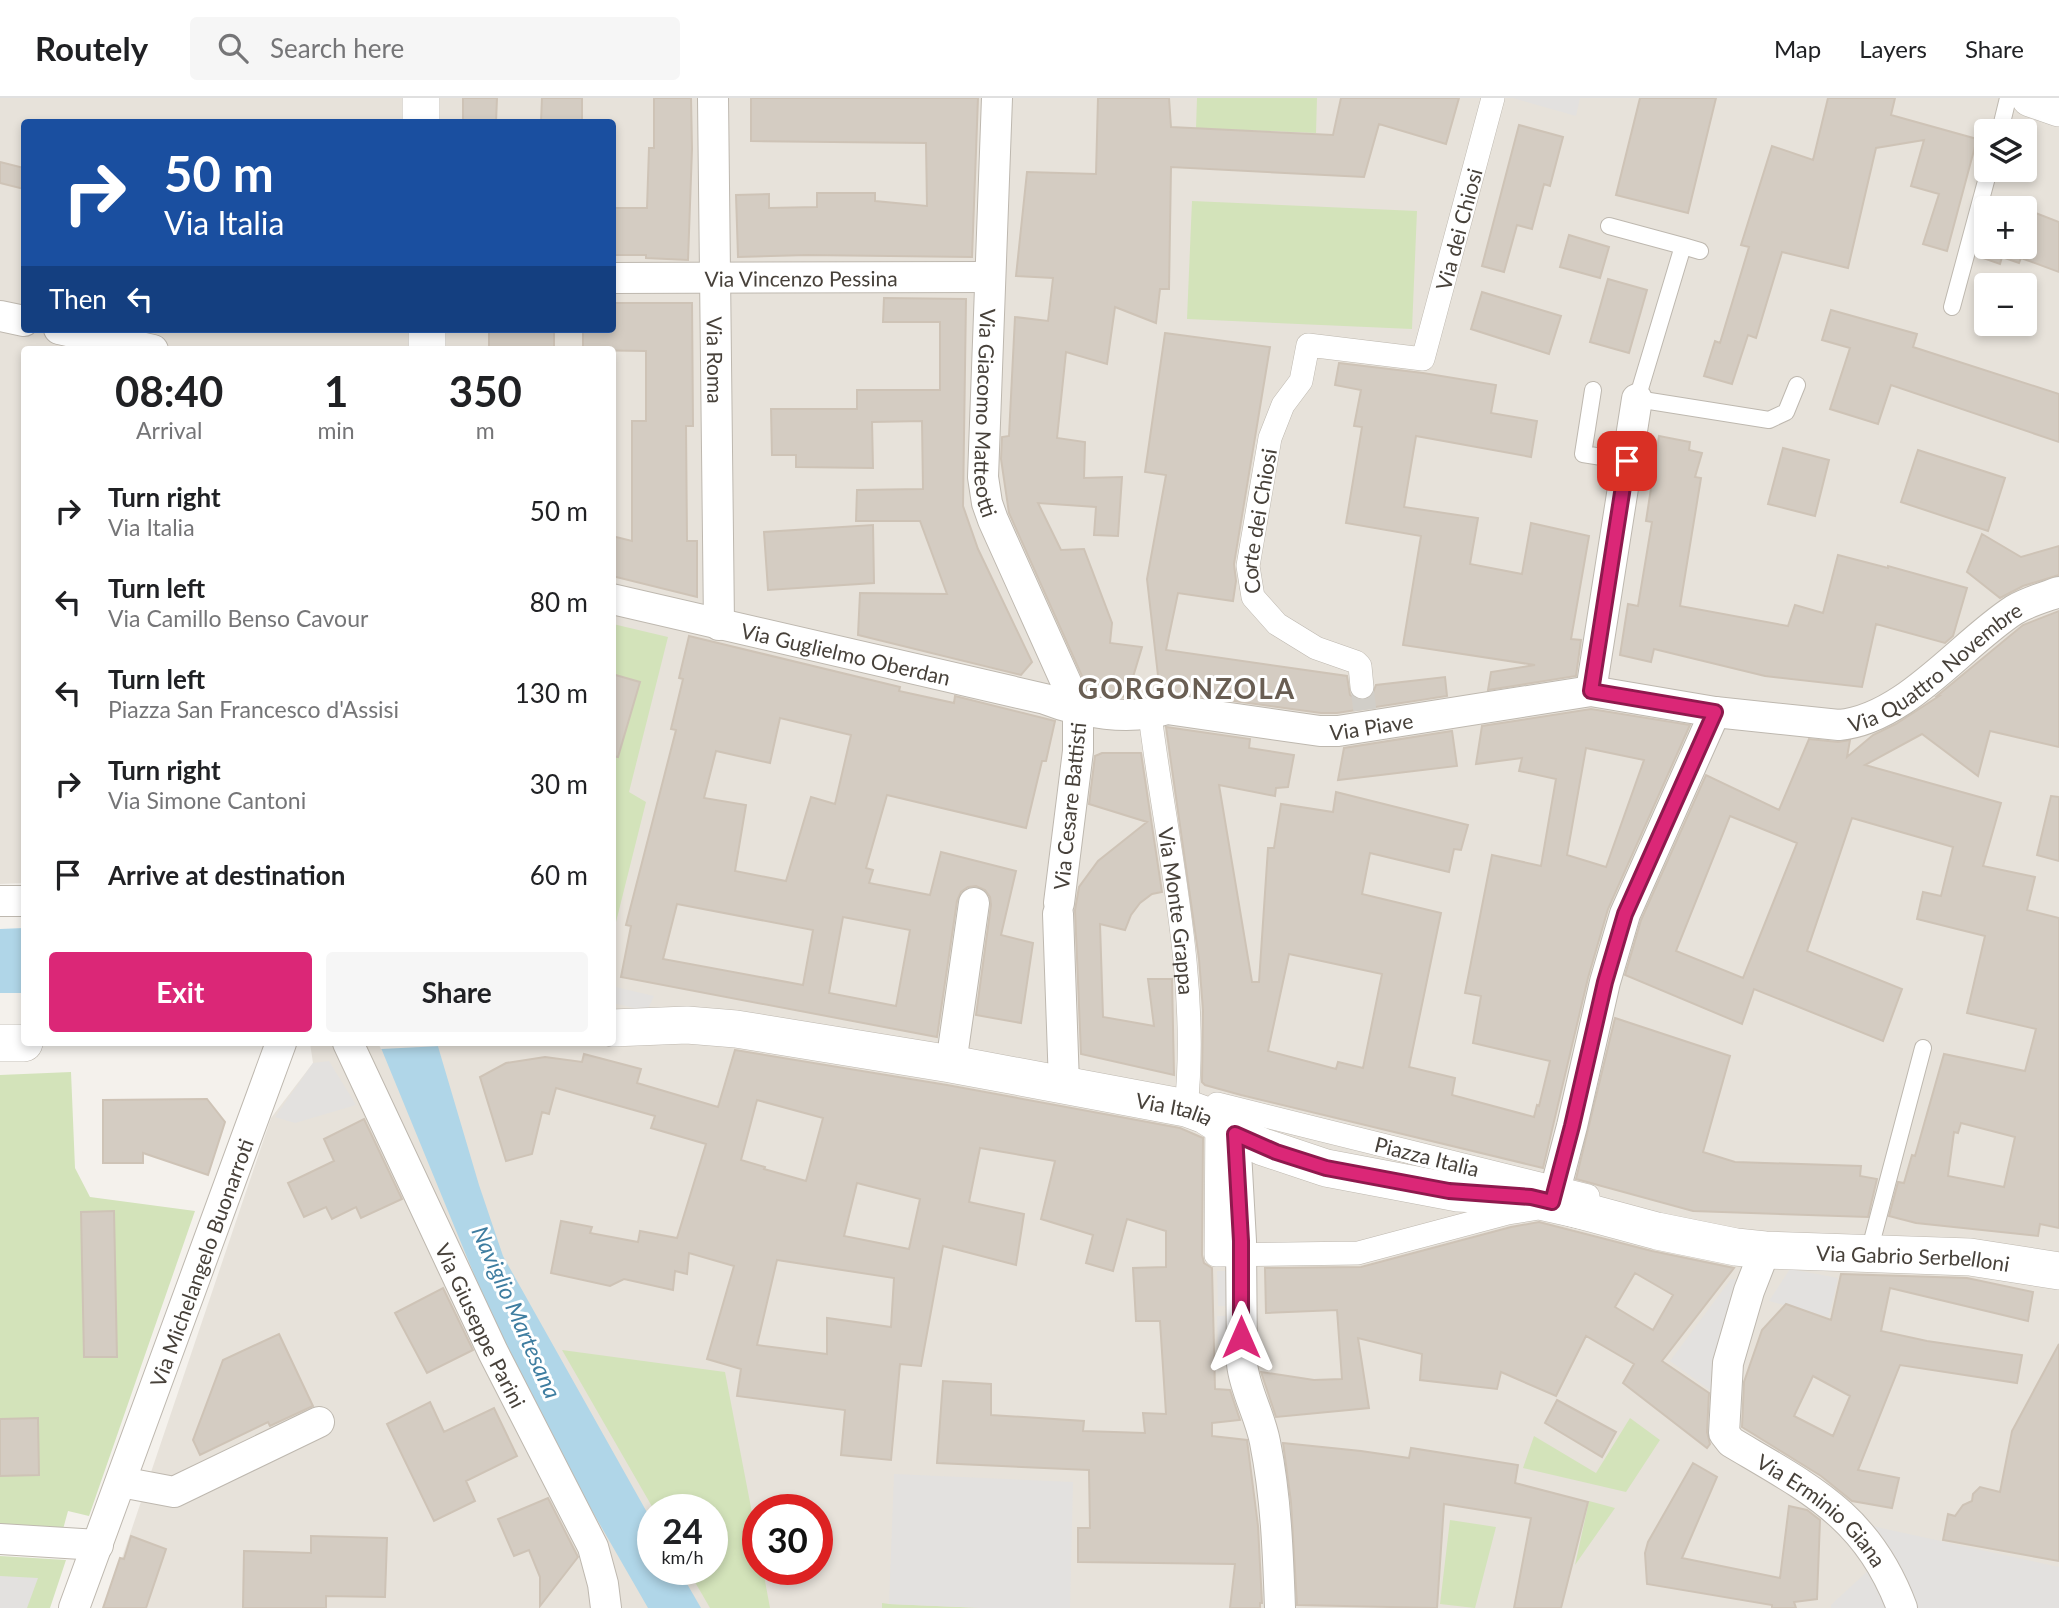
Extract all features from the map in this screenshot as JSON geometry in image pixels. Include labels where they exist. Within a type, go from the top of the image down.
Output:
[{"type":"street","points":[[421,98],[421,119]]},
{"type":"street","name":"Via Roma","points":[[713,98],[719,625]]},
{"type":"street","name":"Via Giacomo Matteotti","points":[[997,98],[982,469],[986,503],[1078,709]]},
{"type":"street","name":"Via dei Chiosi","points":[[1308,345],[1423,359],[1493,98]]},
{"type":"street","points":[[2030,98],[2059,108]]},
{"type":"street","name":"Via Vincenzo Pessina","points":[[616,278],[990,277]]},
{"type":"street","points":[[0,316],[21,320]]},
{"type":"street","points":[[77,333],[135,346]]},
{"type":"street","name":"Corte dei Chiosi","points":[[1308,345],[1301,381],[1283,405],[1270,438],[1248,566],[1253,597],[1277,625],[1316,648],[1356,662],[1360,666],[1362,687]]},
{"type":"street","points":[[1591,691],[1637,399]]},
{"type":"street","name":"Via Quattro Novembre","points":[[1715,712],[1839,725],[1860,722],[1894,706],[2015,609],[2059,592]]},
{"type":"street","name":"Via Guglielmo Oberdan","points":[[616,600],[1045,699],[1078,709],[1150,715]]},
{"type":"street","name":"Via Piave","points":[[1150,715],[1167,709],[1320,730],[1366,719],[1591,691],[1715,712]]},
{"type":"street","name":"Via Cesare Battisti","points":[[1064,1084],[1059,909],[1078,751],[1078,709]]},
{"type":"street","points":[[1241,1255],[1358,1253],[1508,1213],[1539,1208],[1584,1218],[1565,1201],[1605,982],[1623,920],[1715,712]]},
{"type":"street","name":"Via Monte Grappa","points":[[1150,715],[1183,946],[1191,1062],[1212,1121]]},
{"type":"street","points":[[0,901],[21,901]]},
{"type":"street","points":[[951,1064],[974,903]]},
{"type":"street","name":"Via Italia","points":[[616,1028],[687,1025],[714,1027],[1064,1084],[1212,1121],[1276,1152],[1326,1168],[1449,1191],[1565,1201],[1657,1231],[1765,1250]]},
{"type":"street","points":[[0,1043],[21,1043]]},
{"type":"street","name":"Via Michelangelo Buonarroti","points":[[74,1608],[280,1046]]},
{"type":"street","name":"Via Giuseppe Parini","points":[[349,1046],[493,1352],[593,1547],[606,1608]]},
{"type":"street","points":[[1212,1121],[1241,1255],[1242,1364],[1244,1378],[1262,1427],[1270,1470],[1276,1515],[1280,1608]]},
{"type":"street","name":"Via Gabrio Serbelloni","points":[[1765,1250],[1970,1257],[2059,1271]]},
{"type":"street","name":"Via Erminio Giana","points":[[1765,1250],[1749,1291],[1728,1363],[1724,1433],[1731,1442],[1814,1493],[1855,1526],[1889,1575],[1897,1607]]},
{"type":"street","points":[[121,1482],[174,1492],[319,1422]]},
{"type":"street","points":[[0,1539],[98,1545]]},
{"type":"lane","points":[[2003,119],[2008,98]]},
{"type":"lane","points":[[1952,307],[1986,182]]},
{"type":"lane","points":[[1609,226],[1691,248],[1637,399],[1769,420],[1786,412],[1797,384]]},
{"type":"lane","points":[[1593,390],[1583,454],[1627,461]]},
{"type":"lane","points":[[1869,1252],[1923,1048]]},
{"type":"shaded area","points":[[0,98],[2059,98],[2059,1608],[105,1608],[271,1118],[313,1063],[310,1046],[616,1046],[616,346],[21,346],[21,883],[0,884]]},
{"type":"shaded area","points":[[1513,98],[1580,98],[1576,116]]},
{"type":"shaded area","points":[[616,987],[654,996],[647,1011],[616,1004]]},
{"type":"shaded area","points":[[329,1061],[356,1105],[295,1123],[275,1117],[313,1063]]},
{"type":"shaded area","points":[[1790,1269],[1838,1278],[1829,1317],[1769,1301]]},
{"type":"shaded area","points":[[1217,1271],[1233,1271],[1233,1306],[1218,1306]]},
{"type":"shaded area","points":[[1731,1279],[1752,1282],[1728,1363],[1711,1391],[1670,1361]]},
{"type":"shaded area","points":[[1217,1316],[1233,1316],[1233,1344],[1218,1344]]},
{"type":"shaded area","points":[[894,1474],[1073,1482],[1070,1608],[889,1604]]},
{"type":"shaded area","points":[[1872,1526],[2059,1567],[2059,1608],[1914,1608]]},
{"type":"shaded area","points":[[1872,1567],[1894,1608],[1831,1608],[1831,1605]]},
{"type":"shaded area","points":[[0,1576],[38,1578],[27,1608],[0,1608]]},
{"type":"green space","points":[[1197,98],[1317,98],[1316,133],[1196,128]]},
{"type":"green space","points":[[1192,201],[1417,211],[1412,329],[1187,319]]},
{"type":"green space","points":[[616,625],[668,637],[629,792],[646,802],[616,922]]},
{"type":"green space","points":[[71,1072],[75,1168],[90,1197],[195,1211],[89,1516],[68,1511],[62,1533],[0,1529],[0,1075]]},
{"type":"green space","points":[[562,1350],[725,1372],[748,1494],[742,1494],[742,1585],[766,1585],[770,1608],[710,1608],[697,1585],[728,1585],[728,1494],[645,1494]]},
{"type":"green space","points":[[1630,1418],[1660,1440],[1626,1492],[1523,1468],[1534,1436],[1596,1473]]},
{"type":"green space","points":[[1589,1501],[1615,1508],[1575,1565]]},
{"type":"green space","points":[[1450,1520],[1496,1527],[1475,1608],[1440,1604]]},
{"type":"green space","points":[[0,1556],[66,1560],[50,1608],[0,1608]]},
{"type":"green space","points":[[882,1603],[889,1604],[983,1608],[882,1608]]},
{"type":"water","points":[[21,928],[21,993],[0,993],[0,929]]},
{"type":"water","name":"Naviglio Martesana","points":[[380,1046],[438,1046],[503,1256],[637,1495],[637,1585],[688,1585],[701,1608],[648,1608],[519,1384]]},
{"type":"pier","points":[[380,1046],[441,1046],[381,1049]]},
{"type":"building","points":[[463,98],[497,98],[496,119],[463,119]]},
{"type":"building","points":[[542,98],[582,98],[582,119],[541,119]]},
{"type":"building","points":[[654,98],[691,98],[688,260],[616,255],[616,208],[647,208],[649,148],[654,148]]},
{"type":"building","points":[[751,98],[978,98],[972,257],[738,257],[736,195],[769,194],[769,208],[817,207],[817,193],[875,193],[875,201],[927,206],[926,143],[751,141]]},
{"type":"building","points":[[1098,98],[1169,98],[1171,127],[1333,135],[1341,98],[1459,98],[1446,144],[1379,124],[1364,177],[1171,167],[1169,289],[1160,289],[1156,323],[1115,307],[1107,364],[1066,352],[1057,438],[1085,442],[1084,478],[1122,477],[1118,536],[1094,535],[1096,507],[1038,503],[1061,550],[1084,549],[1112,623],[1110,643],[1142,647],[1127,697],[1090,694],[1009,513],[1001,459],[1002,437],[1009,436],[1015,317],[1048,321],[1053,278],[1016,276],[1027,172],[1096,174]]},
{"type":"building","points":[[1640,98],[1716,98],[1688,213],[1616,195]]},
{"type":"building","points":[[1828,98],[1895,98],[1891,115],[1974,138],[1974,150],[1947,251],[1923,244],[1939,194],[1911,186],[1924,140],[1876,148],[1848,268],[1782,252],[1756,338],[1748,335],[1732,384],[1704,376],[1715,341],[1720,343],[1749,247],[1741,245],[1772,146],[1813,160]]},
{"type":"building","points":[[1519,125],[1563,137],[1550,186],[1544,184],[1532,229],[1517,225],[1504,272],[1482,266]]},
{"type":"building","points":[[0,162],[21,167],[21,188],[0,183]]},
{"type":"building","points":[[2037,214],[2059,222],[2059,272],[2024,259],[2037,259]]},
{"type":"building","points":[[1569,235],[1609,247],[1600,278],[1560,267]]},
{"type":"building","points":[[1986,259],[2001,259],[2000,264]]},
{"type":"building","points":[[1608,279],[1647,290],[1629,353],[1590,342]]},
{"type":"building","points":[[1482,292],[1561,316],[1549,354],[1471,329]]},
{"type":"building","points":[[884,298],[966,299],[963,506],[978,549],[1032,662],[1021,675],[858,635],[860,593],[947,594],[920,521],[856,521],[857,490],[923,489],[922,421],[872,422],[873,468],[796,467],[796,455],[772,455],[771,409],[857,409],[857,390],[940,390],[940,322],[883,322]]},
{"type":"building","points":[[616,303],[692,303],[693,426],[686,426],[687,541],[697,541],[697,597],[616,577],[616,537],[632,541],[632,421],[646,421],[646,351],[616,351],[616,346],[583,346],[583,333],[616,333]]},
{"type":"building","points":[[1831,310],[1917,334],[1913,347],[2059,394],[2059,442],[1891,385],[1878,424],[1830,409],[1850,348],[1822,340]]},
{"type":"building","points":[[489,333],[554,333],[554,346],[489,346]]},
{"type":"building","points":[[1165,333],[1270,347],[1234,564],[1236,581],[1233,601],[1178,593],[1166,650],[1347,676],[1350,695],[1363,701],[1371,698],[1376,685],[1445,677],[1447,696],[1337,713],[1321,713],[1169,692],[1160,693],[1147,579],[1166,475],[1145,472]]},
{"type":"building","points":[[1339,363],[1496,385],[1491,413],[1537,421],[1531,457],[1416,436],[1404,507],[1478,518],[1470,564],[1522,574],[1531,523],[1589,536],[1571,639],[1581,640],[1576,676],[1488,690],[1491,672],[1535,665],[1403,645],[1421,536],[1346,523],[1362,427],[1354,426],[1361,390],[1335,385]]},
{"type":"building","points":[[1659,436],[1690,442],[1689,450],[1702,453],[1695,477],[1701,478],[1680,606],[1788,626],[1795,605],[1823,613],[1838,555],[1967,588],[1953,636],[1945,643],[1876,624],[1862,687],[1765,676],[1654,649],[1651,662],[1620,655],[1628,604],[1638,606],[1652,522],[1646,521]]},
{"type":"building","points":[[1783,448],[1829,460],[1815,516],[1768,504]]},
{"type":"building","points":[[1918,450],[2005,478],[1988,531],[1901,502]]},
{"type":"building","points":[[873,525],[874,583],[768,590],[764,532]]},
{"type":"building","points":[[1982,534],[2021,557],[2059,546],[2059,575],[2023,586],[2000,598],[1967,572]]},
{"type":"building","points":[[2059,611],[2059,747],[1990,731],[1978,776],[1922,734],[1865,765],[2001,803],[1983,866],[2035,877],[2027,910],[2059,918],[2059,1228],[2040,1224],[2038,1236],[1916,1223],[1889,1216],[1898,1182],[1904,1183],[1912,1155],[1915,1156],[1944,1054],[2025,1071],[2036,1029],[1967,1013],[1985,936],[1917,919],[1923,892],[1941,896],[1953,847],[1852,818],[1807,951],[1902,989],[1883,1041],[1754,989],[1742,1024],[1625,975],[1641,920],[1706,775],[1779,810],[1809,739],[1838,742],[1850,740],[1847,757],[1873,735],[1896,724],[1939,696],[2023,625]],"holes":[[[1730,816],[1797,843],[1743,978],[1676,951]],[[1961,1123],[2015,1137],[2004,1187],[1948,1176],[1954,1132],[1958,1133]]]},
{"type":"building","points":[[689,636],[900,687],[899,691],[954,703],[955,696],[1055,721],[1026,828],[887,795],[866,868],[873,870],[869,883],[930,895],[941,852],[1016,871],[1001,935],[1033,943],[1021,1023],[976,1015],[991,905],[985,890],[976,886],[961,892],[957,901],[937,1037],[621,977],[631,926],[626,925],[676,730],[671,729],[683,679],[679,678]],"holes":[[[780,718],[851,735],[835,804],[811,797],[786,881],[735,871],[746,805],[704,798],[716,751],[770,763]],[[677,904],[813,930],[803,985],[663,959]],[[843,917],[910,930],[896,1006],[829,993]]]},
{"type":"building","points":[[616,675],[640,682],[616,757]]},
{"type":"building","points":[[1591,709],[1690,725],[1608,909],[1588,978],[1543,1168],[1205,1085],[1202,1082],[1203,1010],[1199,959],[1166,727],[1250,739],[1249,748],[1294,755],[1288,787],[1276,788],[1275,796],[1219,785],[1252,982],[1259,982],[1268,848],[1274,848],[1281,804],[1333,812],[1336,792],[1468,825],[1461,850],[1454,849],[1449,872],[1370,853],[1362,894],[1441,913],[1409,1067],[1455,1078],[1452,1095],[1534,1117],[1550,1061],[1473,1043],[1481,996],[1465,993],[1492,855],[1541,866],[1556,779],[1519,771],[1522,758],[1476,764],[1482,726]],"holes":[[[1586,748],[1644,760],[1606,867],[1567,855]],[[1289,954],[1382,974],[1363,1068],[1338,1062],[1336,1069],[1268,1051]]]},
{"type":"building","points":[[1452,731],[1457,766],[1338,780],[1344,748]]},
{"type":"building","points":[[1102,753],[1141,753],[1162,892],[1152,894],[1140,903],[1125,930],[1100,924],[1103,1017],[1154,1026],[1148,979],[1172,979],[1174,1075],[1081,1054],[1075,910],[1079,887],[1098,861],[1147,822],[1089,804],[1095,756]]},
{"type":"building","points":[[2051,796],[2059,797],[2059,861],[2037,855]]},
{"type":"building","points":[[1615,1018],[1730,1056],[1703,1152],[1735,1162],[1861,1166],[1860,1176],[1877,1179],[1868,1217],[1693,1211],[1576,1179]]},
{"type":"building","points":[[735,1050],[947,1085],[1180,1128],[1203,1138],[1202,1255],[1204,1263],[1212,1268],[1215,1389],[1230,1390],[1240,1420],[1212,1423],[1212,1436],[1247,1440],[1258,1526],[1262,1603],[1260,1608],[1230,1608],[1235,1564],[1078,1562],[1078,1528],[1090,1528],[1089,1470],[937,1463],[943,1381],[991,1384],[991,1415],[1084,1421],[1083,1431],[1145,1433],[1143,1413],[1166,1414],[1160,1321],[1136,1321],[1133,1268],[1166,1267],[1166,1231],[1127,1219],[1113,1271],[1086,1263],[1093,1235],[1041,1219],[1055,1161],[980,1148],[969,1202],[1024,1214],[1016,1265],[943,1246],[921,1366],[900,1364],[891,1460],[841,1455],[845,1410],[737,1396],[741,1369],[707,1359],[734,1266],[689,1253],[687,1274],[675,1271],[673,1290],[624,1279],[610,1286],[551,1273],[561,1221],[592,1227],[590,1233],[638,1242],[640,1231],[677,1238],[706,1144],[651,1128],[655,1116],[556,1088],[549,1114],[542,1112],[532,1154],[506,1161],[480,1077],[506,1063],[545,1057],[582,1062],[584,1054],[641,1069],[637,1083],[718,1107]],"holes":[[[757,1100],[823,1118],[806,1181],[741,1160]],[[857,1183],[920,1199],[909,1249],[844,1236]],[[777,1260],[894,1278],[891,1327],[827,1318],[827,1354],[757,1345]]]},
{"type":"building","points":[[207,1099],[225,1122],[208,1175],[143,1153],[143,1163],[103,1163],[103,1100]]},
{"type":"building","points":[[364,1119],[402,1199],[361,1218],[356,1207],[332,1219],[326,1207],[304,1217],[288,1183],[334,1161],[324,1139]]},
{"type":"building","points":[[114,1211],[117,1357],[84,1357],[81,1212]]},
{"type":"building","points":[[1539,1222],[1652,1251],[1734,1268],[1662,1361],[1709,1393],[1707,1432],[1710,1444],[1707,1448],[1623,1383],[1634,1364],[1586,1336],[1556,1396],[1501,1372],[1497,1389],[1420,1380],[1422,1354],[1358,1338],[1369,1408],[1276,1417],[1261,1372],[1314,1380],[1342,1379],[1337,1310],[1266,1313],[1265,1268],[1361,1267]],"holes":[[[1635,1273],[1673,1295],[1653,1330],[1615,1307]]]},
{"type":"building","points":[[1841,1274],[1967,1278],[2033,1292],[2028,1321],[1890,1288],[1881,1331],[1927,1341],[2022,1355],[2017,1383],[1900,1365],[1858,1470],[1899,1478],[1892,1508],[1852,1501],[1821,1476],[1742,1427],[1744,1382],[1762,1330],[1786,1304],[1831,1320]],"holes":[[[1813,1376],[1850,1396],[1833,1436],[1794,1416]]]},
{"type":"building","points":[[443,1288],[473,1350],[427,1373],[395,1313]]},
{"type":"building","points":[[279,1334],[313,1406],[270,1426],[268,1422],[200,1455],[193,1440],[223,1360]]},
{"type":"building","points":[[2059,1344],[2059,1561],[1943,1540],[1948,1514],[1955,1516],[1963,1505],[1972,1501],[1973,1494],[1980,1487],[2000,1492],[2012,1431]]},
{"type":"building","points":[[1557,1400],[1616,1432],[1602,1457],[1545,1423]]},
{"type":"building","points":[[430,1402],[444,1432],[494,1408],[517,1456],[466,1481],[475,1501],[434,1521],[387,1424]]},
{"type":"building","points":[[38,1418],[39,1475],[0,1476],[0,1419]]},
{"type":"building","points":[[1283,1443],[1409,1458],[1411,1448],[1518,1465],[1515,1483],[1588,1502],[1561,1608],[1514,1608],[1531,1518],[1444,1504],[1437,1608],[1297,1605],[1291,1502]]},
{"type":"building","points":[[1693,1463],[1717,1477],[1682,1558],[1780,1578],[1789,1506],[1807,1510],[1820,1520],[1817,1599],[1794,1602],[1796,1608],[1772,1608],[1772,1605],[1647,1584],[1645,1553],[1648,1542]]},
{"type":"building","points":[[548,1498],[578,1557],[540,1606],[540,1577],[529,1550],[514,1556],[498,1519]]},
{"type":"building","points":[[131,1536],[166,1549],[146,1608],[103,1608],[120,1558],[124,1559]]},
{"type":"building","points":[[311,1536],[387,1538],[385,1597],[326,1596],[326,1608],[243,1608],[244,1551],[311,1553]]},
{"type":"tunnel","points":[[1362,687],[1365,712]]},
{"type":"district","name":"GORGONZOLA","points":[[1187,688]]},
{"type":"route","points":[[1241,1337],[1241,1241],[1235,1134],[1276,1152],[1326,1168],[1449,1191],[1531,1197],[1552,1202],[1605,982],[1625,914],[1715,712],[1591,691],[1627,461]]}]
